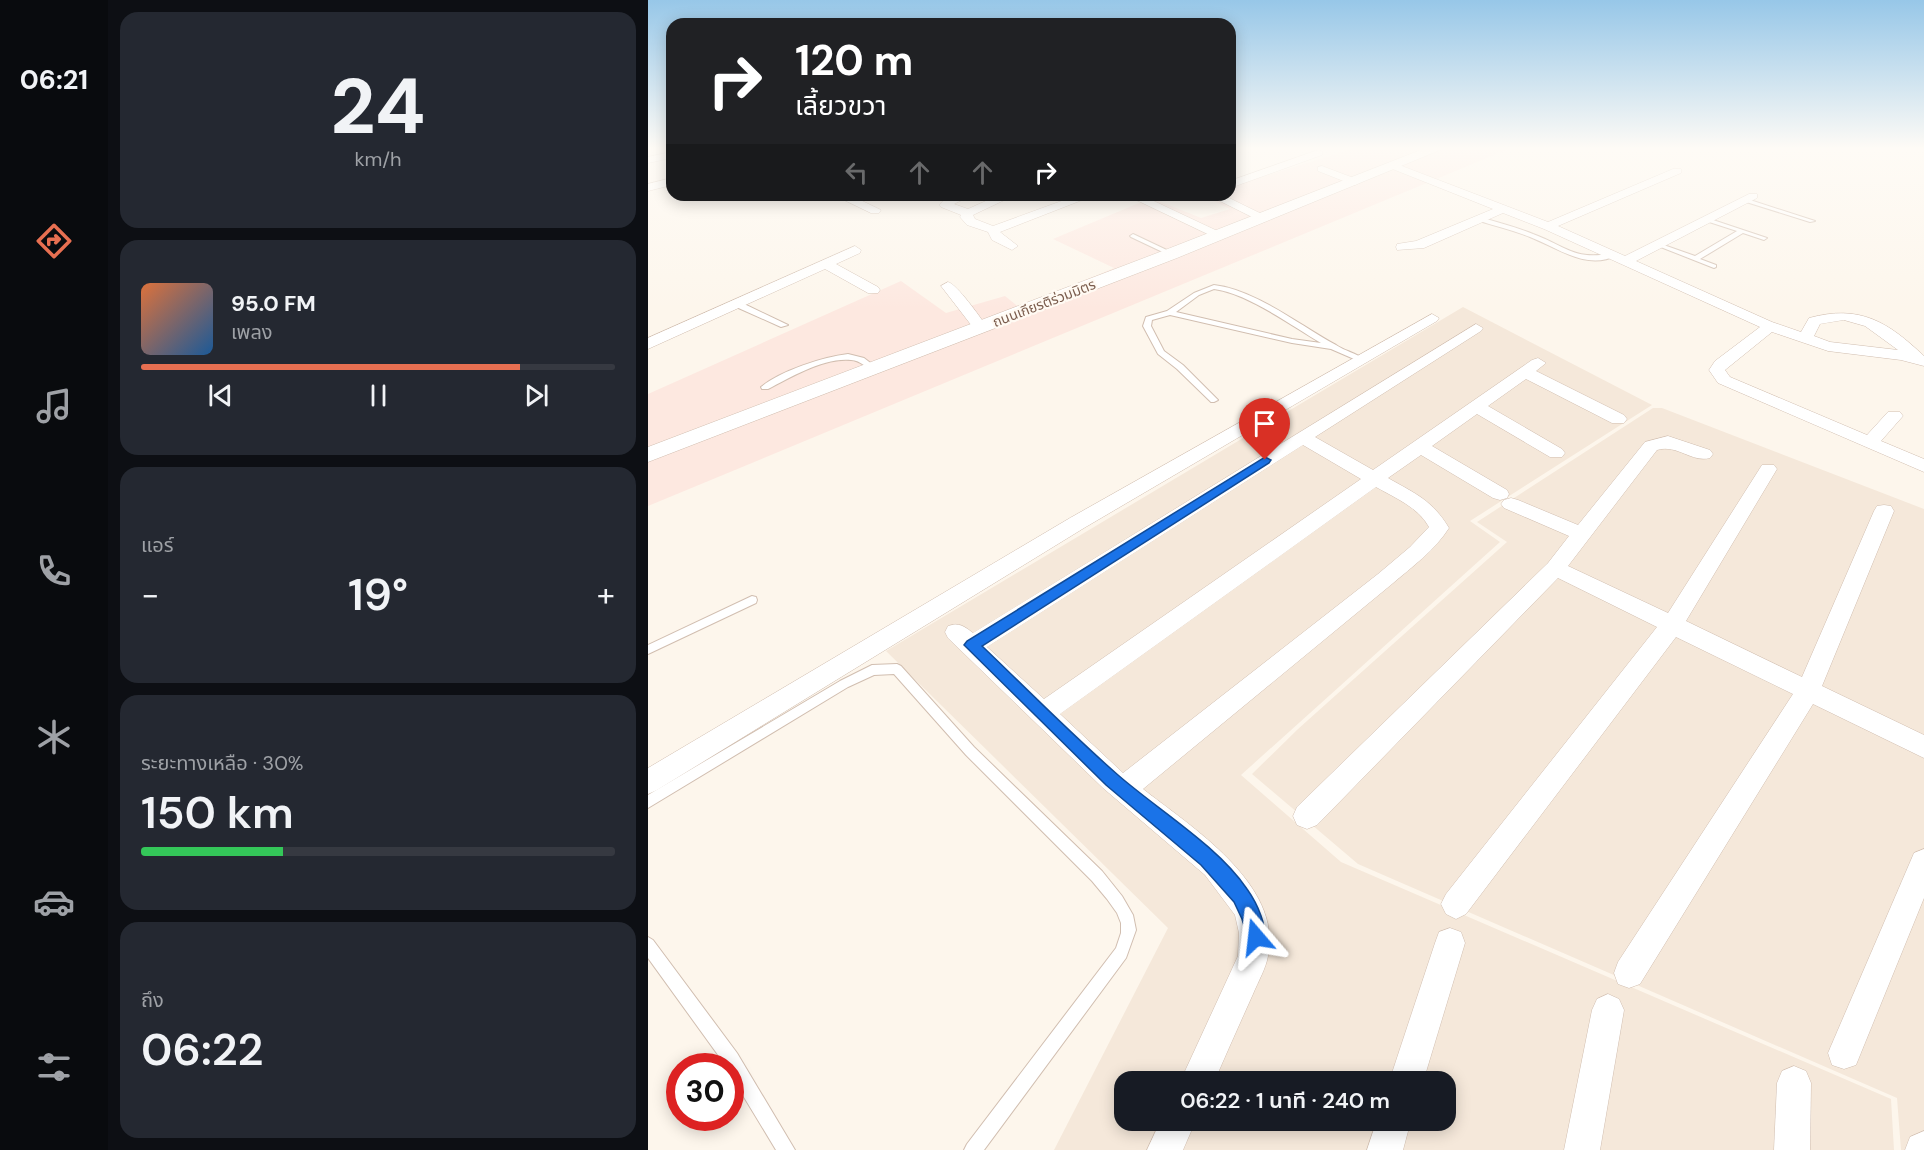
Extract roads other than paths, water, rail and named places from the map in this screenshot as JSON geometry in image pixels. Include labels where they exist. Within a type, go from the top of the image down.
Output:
[{"type":"street","points":[[856,202],[875,210]]},
{"type":"street","points":[[948,202],[945,206],[968,213],[994,202]]},
{"type":"street","points":[[968,213],[966,218],[971,222],[993,230],[1071,202]]},
{"type":"street","points":[[1147,202],[1220,235]]},
{"type":"street","points":[[1228,202],[1264,218]]},
{"type":"street","name":"ถนนเกียรติร่วมมิตร","points":[[648,455],[1305,202]]},
{"type":"street","points":[[1487,202],[1621,258],[1767,325],[1848,350],[1921,360]]},
{"type":"street","points":[[1548,226],[1605,202]]},
{"type":"street","points":[[1621,258],[1656,244],[1741,202]]},
{"type":"street","points":[[1402,248],[1419,245],[1504,208]]},
{"type":"street","points":[[993,230],[996,237],[1012,246]]},
{"type":"street","points":[[648,344],[855,250]]},
{"type":"street","points":[[825,263],[873,290]]},
{"type":"street","points":[[948,286],[962,301],[970,320],[980,327]]},
{"type":"street","points":[[1806,338],[1814,321],[1825,317],[1849,316],[1875,325],[1921,360]]},
{"type":"street","points":[[648,782],[1077,523],[1432,318]]},
{"type":"street","points":[[1767,325],[1767,329],[1762,334],[1730,357],[1717,370],[1724,380],[1924,466]]},
{"type":"street","points":[[1202,1071],[1253,957],[1256,937],[1251,918],[1240,896],[1208,859],[1123,789],[964,639],[1301,437],[1476,328]]},
{"type":"street","points":[[1043,713],[1531,367],[1618,419]]},
{"type":"street","points":[[1476,406],[1556,453]]},
{"type":"street","points":[[1869,442],[1894,416]]},
{"type":"street","points":[[1123,789],[1385,579],[1434,537],[1439,528],[1431,514],[1416,502],[1301,437]]},
{"type":"street","points":[[1307,816],[1555,567],[1651,446],[1668,441],[1704,453]]},
{"type":"street","points":[[1419,446],[1505,499],[1582,534]]},
{"type":"street","points":[[1456,904],[1672,625],[1768,469]]},
{"type":"street","points":[[1629,973],[1808,691],[1884,511]]},
{"type":"street","points":[[1555,567],[1924,747]]},
{"type":"street","points":[[1844,1053],[1924,863]]},
{"type":"street","points":[[1409,1071],[1450,943]]},
{"type":"street","points":[[1581,1150],[1608,1010]]},
{"type":"street","points":[[1792,1150],[1794,1083]]},
{"type":"street","points":[[1165,1150],[1174,1131]]},
{"type":"street","points":[[1385,1150],[1391,1131]]},
{"type":"lane","points":[[1759,202],[1812,221]]},
{"type":"lane","points":[[1479,219],[1538,238],[1571,255],[1594,260],[1621,258]]},
{"type":"lane","points":[[1706,219],[1764,238]]},
{"type":"lane","points":[[1695,259],[1742,231]]},
{"type":"lane","points":[[1134,236],[1171,254]]},
{"type":"lane","points":[[1656,244],[1714,266]]},
{"type":"lane","points":[[1214,400],[1161,352],[1147,326],[1149,320],[1170,313],[1207,289],[1220,286],[1239,293],[1333,347],[1361,360]]},
{"type":"lane","points":[[737,304],[784,325]]},
{"type":"lane","points":[[1170,313],[1292,341],[1333,347]]},
{"type":"lane","points":[[765,387],[839,357],[858,358],[873,368]]},
{"type":"lane","points":[[648,650],[752,600]]},
{"type":"lane","points":[[648,802],[844,684],[872,670],[897,669],[970,751],[1097,876],[1115,898],[1126,917],[1129,930],[1121,953],[972,1150]]},
{"type":"lane","points":[[648,945],[731,1059],[786,1150]]}]
